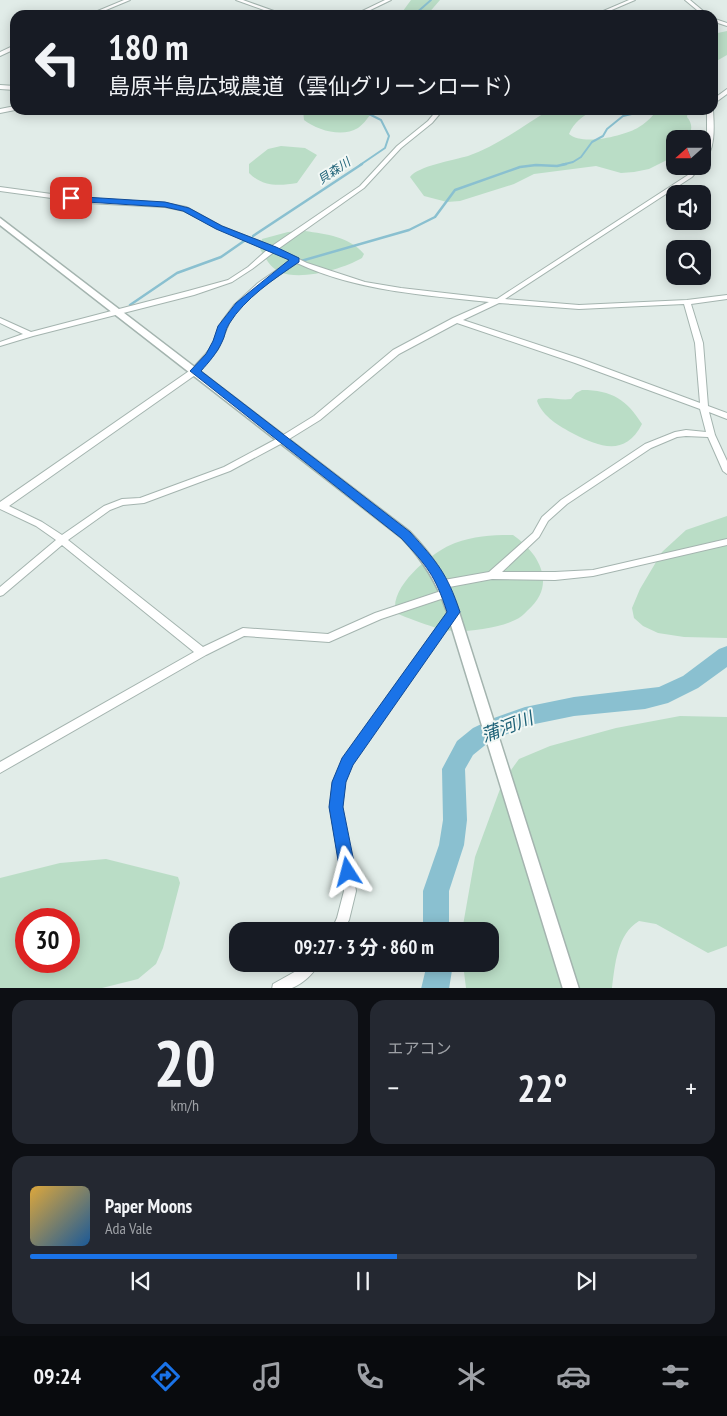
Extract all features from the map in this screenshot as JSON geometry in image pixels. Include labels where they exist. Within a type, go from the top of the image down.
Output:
[{"type":"street","points":[[103,10],[128,0]]},
{"type":"street","points":[[238,0],[269,10]]},
{"type":"street","points":[[367,10],[389,0]]},
{"type":"street","points":[[607,10],[630,0]]},
{"type":"street","points":[[687,0],[700,10]]},
{"type":"street","points":[[0,344],[30,334],[191,293],[230,281],[362,187],[399,146],[430,122],[436,115]]},
{"type":"street","points":[[710,115],[710,130]]},
{"type":"street","points":[[0,592],[62,540],[107,508],[122,502],[141,501],[227,469],[283,439],[318,418],[396,352],[456,320],[498,301],[691,175]]},
{"type":"street","points":[[0,189],[88,200],[165,204],[186,209],[219,228],[296,260],[364,284],[498,301],[578,307],[687,302],[727,297]]},
{"type":"street","points":[[0,221],[406,535],[434,566],[446,589],[571,988]]},
{"type":"street","points":[[202,652],[62,540],[39,524],[1,505],[196,371],[210,355],[218,341],[223,326],[239,305],[277,272],[296,260]]},
{"type":"street","points":[[687,302],[699,343],[704,409],[711,436],[727,470]]},
{"type":"street","points":[[0,320],[30,334]]},
{"type":"street","points":[[456,320],[578,361],[727,416]]},
{"type":"street","points":[[492,574],[536,536],[545,518],[564,502],[648,446],[675,435],[686,433],[711,436]]},
{"type":"street","points":[[0,768],[202,652],[243,632],[329,638],[446,589],[492,574],[555,576],[593,573],[727,542]]},
{"type":"street","points":[[342,922],[350,891],[336,807],[339,782],[347,762],[453,612]]},
{"type":"street","points":[[278,988],[304,972]]},
{"type":"green space","points":[[411,0],[440,0],[431,10],[404,10]]},
{"type":"green space","points":[[727,31],[727,55],[718,60],[718,33]]},
{"type":"green space","points":[[304,115],[370,115],[358,128],[345,132],[323,130],[304,120]]},
{"type":"green space","points":[[541,115],[586,115],[573,126],[569,134],[575,138],[583,139],[604,138],[624,134],[641,126],[653,115],[687,115],[691,125],[691,130],[666,130],[666,160],[649,169],[634,172],[621,173],[596,166],[534,174],[514,184],[460,201],[447,202],[424,196],[410,177],[420,170],[468,156],[489,147]]},
{"type":"green space","points":[[281,146],[305,148],[317,155],[297,183],[284,185],[266,183],[254,178],[249,173],[249,164],[268,149]]},
{"type":"green space","points":[[305,231],[345,240],[364,254],[362,258],[344,266],[310,274],[289,274],[273,268],[260,249],[262,239],[288,232]]},
{"type":"green space","points":[[582,390],[602,392],[618,398],[631,409],[642,424],[628,441],[620,445],[602,445],[574,434],[552,421],[543,412],[537,401],[542,398],[571,399]]},
{"type":"green space","points":[[727,516],[727,638],[684,637],[658,633],[643,626],[634,618],[632,608],[640,589],[662,552],[686,530]]},
{"type":"green space","points":[[513,535],[531,551],[537,560],[543,580],[542,591],[536,601],[519,618],[494,627],[455,631],[433,627],[396,613],[395,603],[405,582],[414,571],[435,554],[455,543],[469,539]]},
{"type":"green space","points":[[680,716],[727,717],[727,946],[708,953],[656,924],[639,921],[626,934],[618,951],[612,988],[466,988],[464,972],[499,972],[499,922],[464,922],[475,857],[503,781],[519,759],[550,746],[616,728]]},
{"type":"green space","points":[[106,859],[178,877],[180,883],[163,948],[156,964],[138,979],[102,988],[0,988],[0,878],[60,863]]},
{"type":"waterway","name":"貝森川","points":[[420,10],[431,0]]},
{"type":"waterway","name":"貝森川","points":[[360,165],[385,148],[389,136],[381,120],[371,115]]},
{"type":"waterway","points":[[561,165],[573,162],[581,157],[592,142],[603,136],[607,129],[623,116],[627,115]]},
{"type":"waterway","name":"貝森川","points":[[253,236],[362,164]]},
{"type":"waterway","points":[[301,261],[409,230],[435,217],[455,190],[520,167],[566,164]]},
{"type":"waterway","name":"貝森川","points":[[130,305],[177,273],[221,257],[244,241]]},
{"type":"waterway","name":"蒲河川","points":[[435,922],[436,891],[452,845],[456,806],[454,769],[465,748],[481,735],[525,717],[574,706],[615,701],[645,700],[660,696],[691,682],[727,655]]},
{"type":"waterway","name":"蒲河川","points":[[435,988],[438,972]]},
{"type":"route","points":[[71,198],[165,204],[186,209],[219,228],[296,260],[277,272],[230,314],[210,355],[196,371],[406,535],[434,566],[444,584],[453,612],[347,762],[339,782],[336,807],[348,872]]}]
